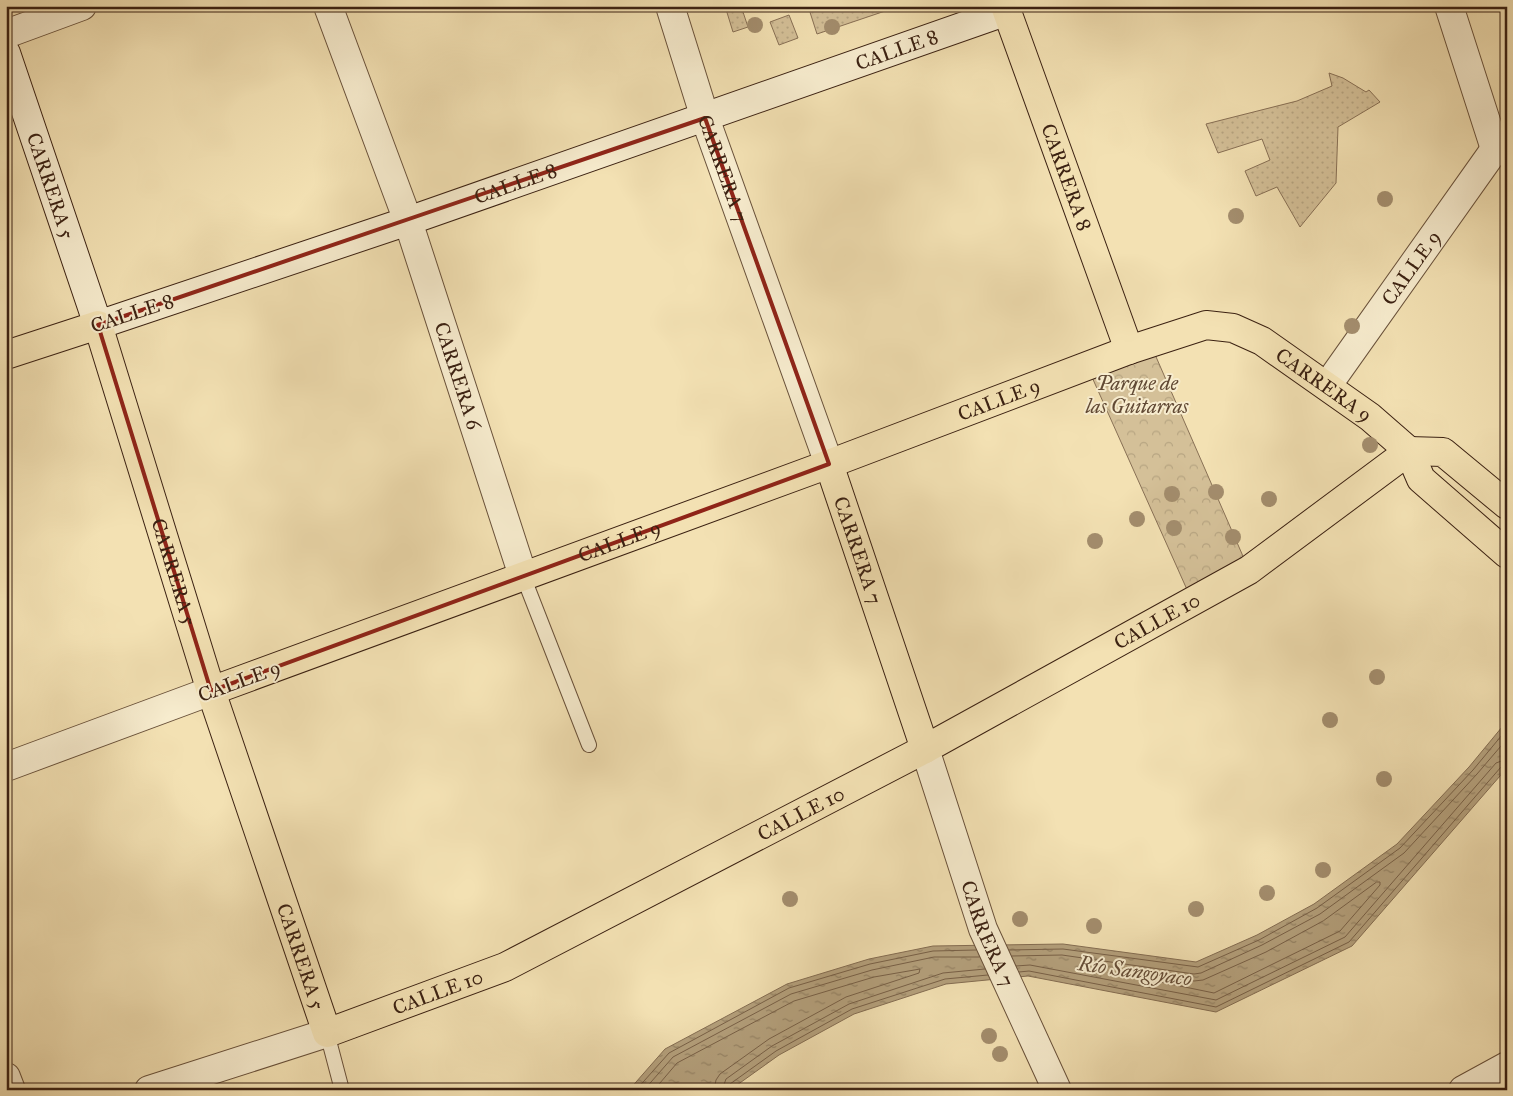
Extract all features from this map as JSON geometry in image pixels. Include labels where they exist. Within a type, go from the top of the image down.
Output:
[{"type":"main road","name":"CARRERA 8","points":[[1011,8],[1129,350]]},
{"type":"main road","name":"CALLE 8","points":[[6,354],[98,324]]},
{"type":"main road","name":"CARRERA 5","points":[[98,324],[211,691],[327,1033]]},
{"type":"main road","name":"CALLE 9","points":[[211,691],[829,464],[1129,350],[1206,325],[1233,328]]},
{"type":"main road","name":"CARRERA 9","points":[[1233,328],[1262,341],[1370,417],[1409,451],[1421,479],[1507,554]]},
{"type":"main road","points":[[1409,451],[1443,452],[1507,505]]},
{"type":"main road","name":"CALLE 10","points":[[327,1033],[505,967],[925,749],[1249,570],[1409,451]]},
{"type":"main road","name":"CARRERA 7","points":[[829,464],[925,749]]},
{"type":"street","points":[[6,34],[82,6]]},
{"type":"street","name":"CARRERA 6","points":[[328,6],[408,221],[523,576]]},
{"type":"street","name":"CARRERA 7","points":[[670,6],[705,118],[829,464]]},
{"type":"street","points":[[1449,6],[1501,149]]},
{"type":"street","name":"CALLE 8","points":[[98,324],[408,221],[705,118],[1011,8]]},
{"type":"street","name":"CARRERA 5","points":[[6,53],[98,324]]},
{"type":"street","name":"CALLE 9","points":[[1327,386],[1501,149]]},
{"type":"street","name":"CALLE 9","points":[[6,767],[211,691]]},
{"type":"street","name":"CARRERA 7","points":[[925,749],[983,929],[1057,1090]]},
{"type":"street","name":"CALLE 10","points":[[149,1090],[327,1033]]},
{"type":"street","points":[[1463,1090],[1507,1066]]},
{"type":"street","points":[[6,1077],[10,1090]]},
{"type":"lane","name":"CARRERA 6","points":[[523,576],[589,745]]},
{"type":"lane","name":"CARRERA 5","points":[[327,1033],[342,1090]]},
{"type":"highlighted area","points":[[705,118],[829,464],[211,691],[98,325]]},
{"type":"green space","points":[[725,6],[741,6],[748,27],[733,32]]},
{"type":"green space","points":[[808,6],[900,6],[817,34]]},
{"type":"green space","points":[[789,15],[798,38],[779,45],[770,22]]},
{"type":"green space","points":[[1329,73],[1343,78],[1366,92],[1369,90],[1380,102],[1338,127],[1336,183],[1300,227],[1277,187],[1256,196],[1245,171],[1270,160],[1262,139],[1218,153],[1206,124],[1297,101],[1332,86]]},
{"type":"green space","name":"Parque de las Guitarras","points":[[1150,343],[1249,570],[1193,603],[1087,366]]},
{"type":"water","name":"Río Sangoyaco","points":[[1507,721],[1507,768],[1352,946],[1216,1012],[1028,976],[946,984],[854,1014],[779,1055],[730,1090],[629,1090],[665,1049],[787,984],[869,959],[933,946],[1063,944],[1196,962],[1257,935],[1314,904],[1397,844],[1469,767]]}]
